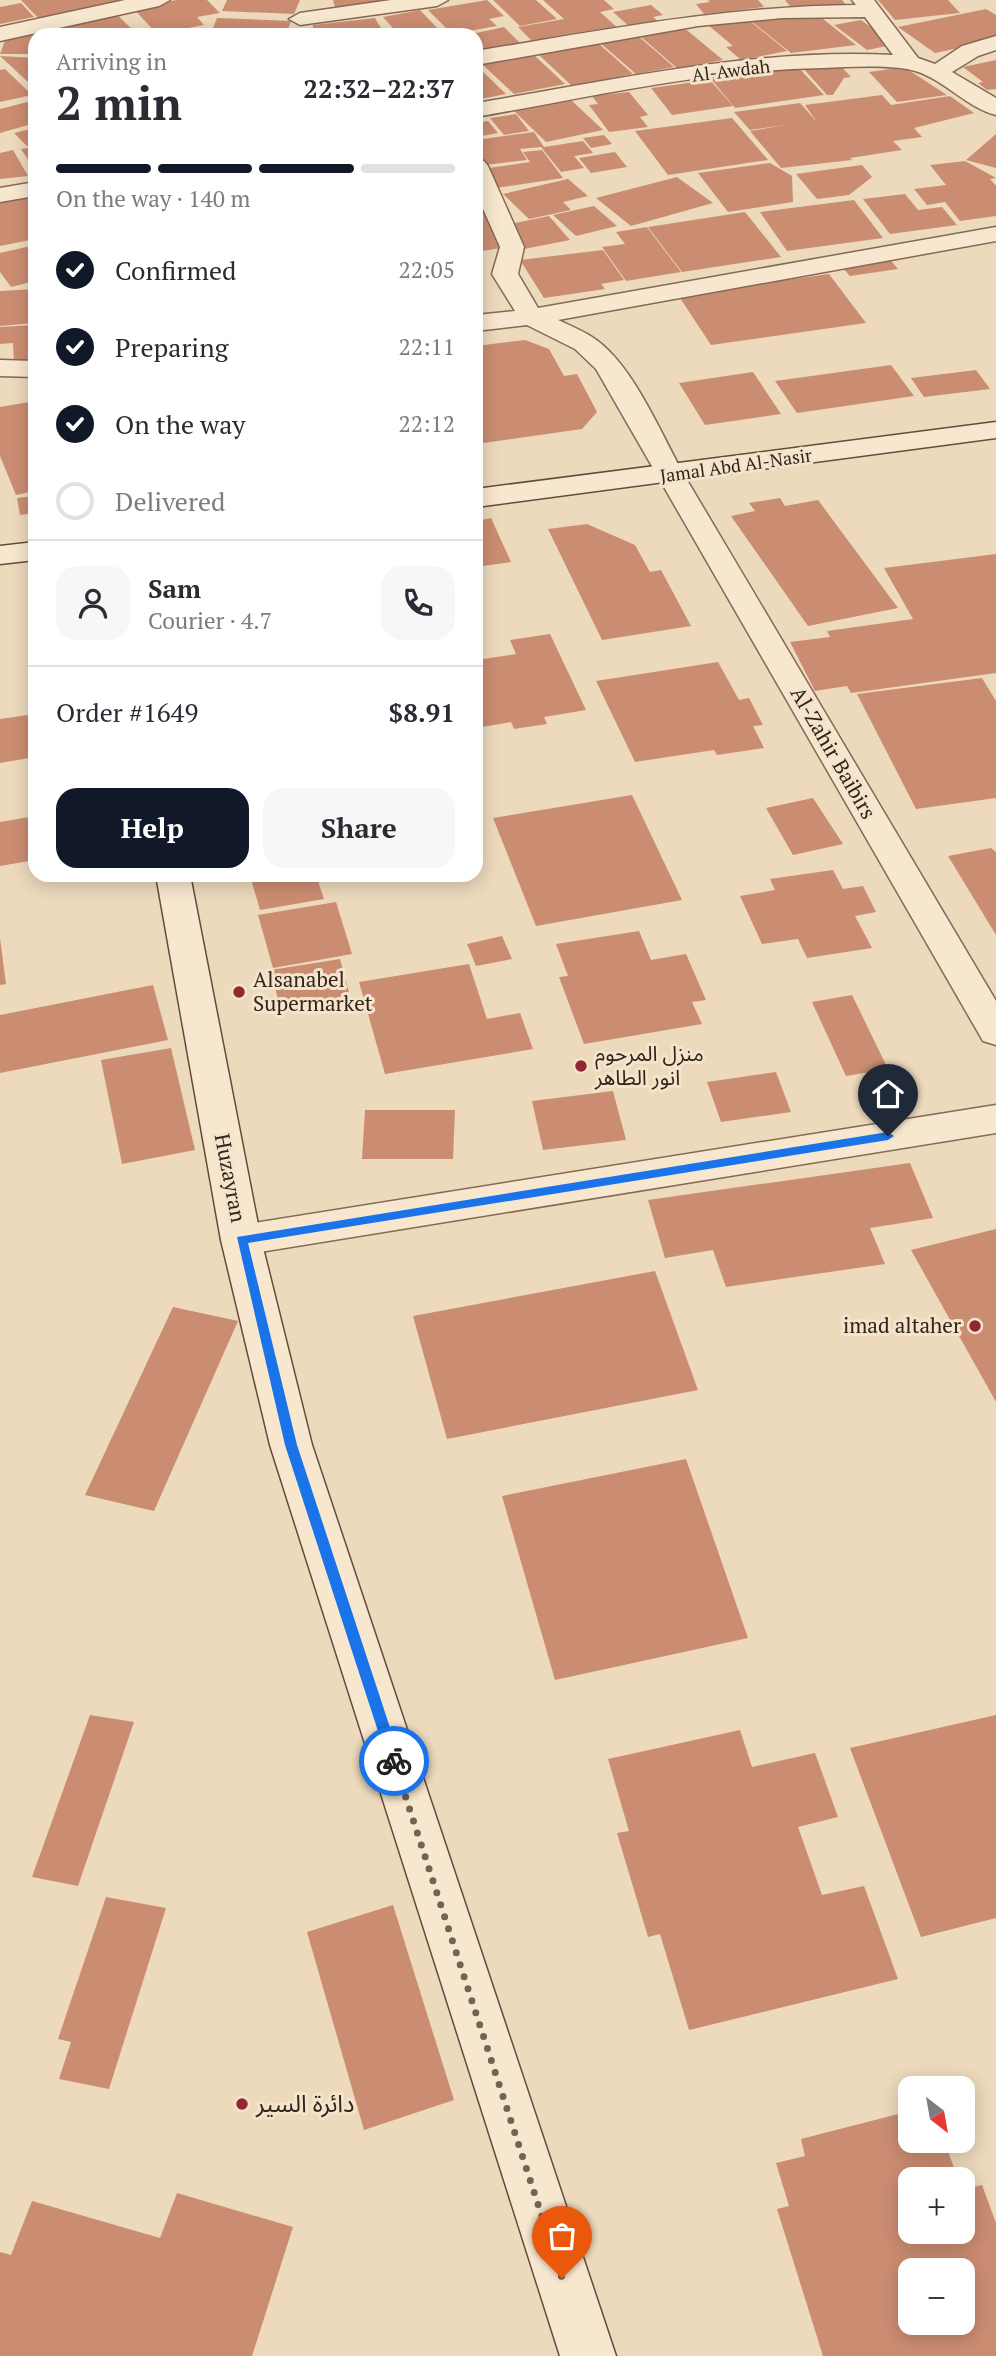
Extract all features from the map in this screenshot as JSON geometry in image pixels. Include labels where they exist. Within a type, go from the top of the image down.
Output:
[{"type":"street","points":[[0,34],[78,15],[159,0]]},
{"type":"street","points":[[300,18],[437,0]]},
{"type":"street","points":[[483,57],[698,20],[868,6],[910,63]]},
{"type":"street","points":[[937,72],[970,51],[996,43]]},
{"type":"street","name":"Al-Awdah","points":[[483,109],[696,75],[820,59],[910,63],[937,72],[996,108]]},
{"type":"street","points":[[483,182],[512,247],[505,274],[531,317]]},
{"type":"street","points":[[0,195],[28,190]]},
{"type":"street","points":[[483,322],[531,317],[996,234]]},
{"type":"street","name":"Al-Zahir Baibirs","points":[[531,317],[584,343],[605,363],[624,390],[670,475],[996,1032]]},
{"type":"street","points":[[0,368],[28,369]]},
{"type":"street","name":"Jamal Abd Al-Nasir","points":[[483,497],[670,475],[996,430]]},
{"type":"street","points":[[0,555],[28,552]]},
{"type":"street","name":"Huzayran","points":[[174,882],[241,1240],[291,1445],[588,2356]]},
{"type":"street","points":[[241,1240],[996,1119]]},
{"type":"building","points":[[21,0],[126,0],[39,19]]},
{"type":"building","points":[[177,0],[207,0],[220,13],[197,17],[204,25],[188,28],[151,28],[133,8]]},
{"type":"building","points":[[227,0],[300,0],[294,14],[222,11]]},
{"type":"building","points":[[333,0],[390,0],[390,2],[335,7]]},
{"type":"building","points":[[487,0],[504,16],[489,19],[497,26],[446,28],[428,10]]},
{"type":"building","points":[[493,0],[536,0],[557,19],[520,26]]},
{"type":"building","points":[[543,0],[604,0],[614,9],[600,12],[619,29],[535,44],[518,27],[564,19]]},
{"type":"building","points":[[708,0],[758,0],[764,7],[704,14],[696,4],[710,2]]},
{"type":"building","points":[[785,0],[842,0],[846,5],[808,5],[812,9],[794,11]]},
{"type":"building","points":[[878,0],[948,0],[960,13],[895,20]]},
{"type":"building","points":[[21,3],[34,17],[0,24],[0,7]]},
{"type":"building","points":[[651,5],[663,15],[653,17],[660,23],[631,28],[613,12]]},
{"type":"building","points":[[986,9],[996,15],[996,40],[935,53],[898,27]]},
{"type":"building","points":[[420,10],[437,28],[393,28],[383,17]]},
{"type":"building","points":[[113,11],[131,28],[48,28],[46,26]]},
{"type":"building","points":[[789,13],[823,19],[856,45],[791,53],[751,21]]},
{"type":"building","points":[[745,17],[787,51],[741,60],[726,47],[733,46],[708,25]]},
{"type":"building","points":[[217,18],[291,21],[288,28],[213,28]]},
{"type":"building","points":[[375,18],[381,28],[313,28],[313,25]]},
{"type":"building","points":[[861,20],[890,41],[882,43],[887,46],[867,50],[834,25]]},
{"type":"building","points":[[504,27],[521,44],[483,52],[483,32]]},
{"type":"building","points":[[683,27],[723,60],[678,69],[640,36]]},
{"type":"building","points":[[28,31],[28,54],[0,54],[7,35]]},
{"type":"building","points":[[637,35],[674,67],[636,74],[599,42]]},
{"type":"building","points":[[598,43],[633,74],[572,86],[538,54]]},
{"type":"building","points":[[534,55],[565,84],[514,94],[483,65]]},
{"type":"building","points":[[0,56],[28,58],[28,82]]},
{"type":"building","points":[[996,60],[996,89],[987,90],[978,83],[983,82],[963,67]]},
{"type":"building","points":[[837,62],[851,77],[844,78],[833,95],[827,95],[802,67]]},
{"type":"building","points":[[798,67],[824,95],[735,108],[711,79]]},
{"type":"building","points":[[904,67],[947,95],[897,102],[869,72]]},
{"type":"building","points":[[5,69],[28,91],[28,96],[0,102],[0,70]]},
{"type":"building","points":[[483,72],[506,94],[483,99]]},
{"type":"building","points":[[710,80],[733,106],[672,115],[651,88]]},
{"type":"building","points":[[629,92],[648,115],[640,117],[648,127],[609,132],[589,105],[598,104],[592,96]]},
{"type":"building","points":[[882,95],[891,105],[950,96],[974,113],[914,128],[922,137],[893,141],[902,150],[850,158],[852,160],[781,168],[750,131],[786,125],[750,130],[734,112],[800,103],[817,122],[805,105]]},
{"type":"building","points":[[570,99],[603,130],[546,142],[513,110]]},
{"type":"building","points":[[28,102],[28,125],[0,133],[0,109]]},
{"type":"building","points":[[516,114],[529,131],[504,135],[490,118]]},
{"type":"building","points":[[732,118],[768,160],[668,175],[635,131]]},
{"type":"building","points":[[488,121],[498,133],[483,136],[483,122]]},
{"type":"building","points":[[28,130],[28,146],[27,146],[14,133]]},
{"type":"building","points":[[534,132],[544,147],[583,141],[593,153],[574,156],[584,168],[561,172],[541,147],[520,149],[527,160],[485,165],[483,139]]},
{"type":"building","points":[[996,134],[996,168],[966,160]]},
{"type":"building","points":[[604,135],[612,144],[591,148],[583,138]]},
{"type":"building","points":[[28,148],[28,160],[21,149]]},
{"type":"building","points":[[13,150],[28,176],[0,179],[0,153]]},
{"type":"building","points":[[542,150],[563,178],[496,188],[483,169],[530,162],[523,152]]},
{"type":"building","points":[[615,152],[627,167],[591,173],[579,158]]},
{"type":"building","points":[[965,161],[996,178],[990,179],[996,186],[996,216],[960,221],[945,202],[927,205],[914,189],[946,185],[930,165]]},
{"type":"building","points":[[770,163],[792,176],[793,202],[728,212],[698,173]]},
{"type":"building","points":[[862,165],[872,177],[849,195],[817,199],[796,174]]},
{"type":"building","points":[[677,177],[713,203],[631,226],[596,198]]},
{"type":"building","points":[[568,179],[588,196],[563,202],[571,210],[529,219],[503,194]]},
{"type":"building","points":[[28,193],[28,240],[0,246],[0,198]]},
{"type":"building","points":[[905,194],[918,210],[942,207],[957,225],[890,234],[863,199]]},
{"type":"building","points":[[854,200],[883,238],[787,251],[760,212]]},
{"type":"building","points":[[594,206],[617,226],[576,236],[553,215]]},
{"type":"building","points":[[483,210],[508,247],[483,251]]},
{"type":"building","points":[[745,212],[781,257],[682,272],[648,227]]},
{"type":"building","points":[[549,216],[570,240],[524,249],[505,225]]},
{"type":"building","points":[[647,227],[681,272],[626,281],[602,247],[625,244],[616,232]]},
{"type":"building","points":[[28,247],[28,283],[11,287],[0,272],[0,253]]},
{"type":"building","points":[[603,250],[624,280],[601,284],[605,289],[544,298],[520,260]]},
{"type":"building","points":[[887,256],[898,269],[850,276],[839,264]]},
{"type":"building","points":[[829,274],[866,323],[711,345],[678,295]]},
{"type":"building","points":[[28,289],[28,324],[0,326],[0,291]]},
{"type":"building","points":[[28,325],[28,361],[14,362],[13,343],[0,344],[0,327]]},
{"type":"building","points":[[525,340],[549,349],[564,376],[577,374],[597,412],[582,429],[483,443],[483,345]]},
{"type":"building","points":[[891,365],[914,396],[797,413],[775,381]]},
{"type":"building","points":[[976,370],[990,389],[924,397],[911,378]]},
{"type":"building","points":[[753,372],[781,414],[705,425],[679,383]]},
{"type":"building","points":[[28,402],[28,492],[16,495],[0,456],[0,407]]},
{"type":"building","points":[[28,497],[28,514],[20,515],[17,498]]},
{"type":"building","points":[[780,498],[785,506],[818,500],[898,608],[808,626],[731,516],[755,511],[749,503]]},
{"type":"building","points":[[491,518],[511,562],[483,566],[483,520]]},
{"type":"building","points":[[587,524],[635,545],[650,572],[661,570],[691,626],[602,640],[548,529]]},
{"type":"building","points":[[996,554],[996,673],[851,693],[847,686],[815,691],[790,642],[830,637],[827,631],[913,619],[884,568]]},
{"type":"building","points":[[550,634],[586,710],[544,717],[547,724],[514,729],[511,722],[483,727],[483,659],[516,654],[510,640]]},
{"type":"building","points":[[718,662],[739,700],[749,698],[763,725],[753,726],[764,748],[717,755],[714,750],[635,762],[596,681]]},
{"type":"building","points":[[982,678],[996,701],[996,798],[916,809],[857,694]]},
{"type":"building","points":[[28,715],[28,758],[0,763],[0,719]]},
{"type":"building","points":[[632,795],[682,900],[536,926],[493,818]]},
{"type":"building","points":[[813,798],[843,844],[793,855],[766,808]]},
{"type":"building","points":[[28,817],[28,861],[0,866],[0,822]]},
{"type":"building","points":[[991,848],[996,852],[996,935],[948,856]]},
{"type":"building","points":[[833,870],[843,889],[863,886],[876,912],[855,916],[872,948],[807,958],[798,939],[762,944],[740,896],[775,890],[770,879]]},
{"type":"building","points":[[252,882],[318,882],[324,899],[260,910]]},
{"type":"building","points":[[336,902],[352,954],[273,968],[258,915]]},
{"type":"building","points":[[639,931],[651,960],[686,954],[706,1000],[692,1002],[702,1024],[584,1044],[559,977],[568,976],[556,944]]},
{"type":"building","points":[[502,936],[512,959],[476,966],[467,944]]},
{"type":"building","points":[[0,938],[6,984],[0,985]]},
{"type":"building","points":[[340,959],[350,996],[280,1008],[271,970]]},
{"type":"building","points":[[469,964],[487,1019],[520,1013],[533,1049],[385,1074],[359,982]]},
{"type":"building","points":[[153,985],[168,1040],[0,1073],[0,1015]]},
{"type":"building","points":[[852,995],[888,1069],[846,1076],[812,1002]]},
{"type":"building","points":[[171,1048],[195,1150],[122,1164],[101,1060]]},
{"type":"building","points":[[776,1072],[791,1112],[721,1122],[707,1082]]},
{"type":"building","points":[[613,1091],[626,1140],[543,1150],[532,1101]]},
{"type":"building","points":[[365,1110],[455,1110],[453,1159],[362,1159]]},
{"type":"building","points":[[910,1163],[933,1218],[870,1228],[885,1264],[726,1287],[713,1250],[665,1258],[648,1200]]},
{"type":"building","name":"imad altaher","points":[[996,1229],[996,1402],[911,1250]]},
{"type":"building","points":[[655,1271],[698,1390],[447,1439],[413,1316]]},
{"type":"building","points":[[173,1307],[238,1321],[154,1511],[85,1495]]},
{"type":"building","points":[[686,1459],[748,1638],[555,1680],[502,1496]]},
{"type":"building","points":[[90,1715],[134,1722],[78,1886],[32,1877]]},
{"type":"building","points":[[996,1715],[996,1918],[921,1937],[850,1748]]},
{"type":"building","points":[[740,1730],[752,1767],[815,1753],[838,1817],[798,1827],[822,1895],[864,1886],[898,1979],[689,2030],[660,1934],[648,1937],[617,1833],[629,1831],[608,1759]]},
{"type":"building","points":[[106,1897],[166,1908],[109,2089],[59,2079],[71,2042],[58,2039]]},
{"type":"building","points":[[393,1905],[454,2100],[364,2130],[307,1932]]},
{"type":"building","points":[[898,2114],[898,2153],[949,2153],[954,2167],[898,2167],[898,2244],[975,2244],[975,2187],[982,2185],[996,2223],[996,2356],[823,2356],[777,2209],[789,2206],[776,2163],[805,2156],[801,2139]]},
{"type":"building","points":[[177,2193],[293,2227],[252,2356],[0,2356],[0,2252],[11,2255],[32,2201],[160,2238]]},
{"type":"way so far","points":[[394,1761],[562,2278]]},
{"type":"place","name":"Alsanabel Supermarket","points":[[239,992]]},
{"type":"place","name":"منزل المرحوم انور الطاهر","points":[[581,1066]]},
{"type":"place","name":"imad altaher","points":[[975,1326]]},
{"type":"place","name":"دائرة السير","points":[[242,2104]]},
{"type":"route","points":[[394,1761],[291,1445],[241,1240],[888,1136]]}]
